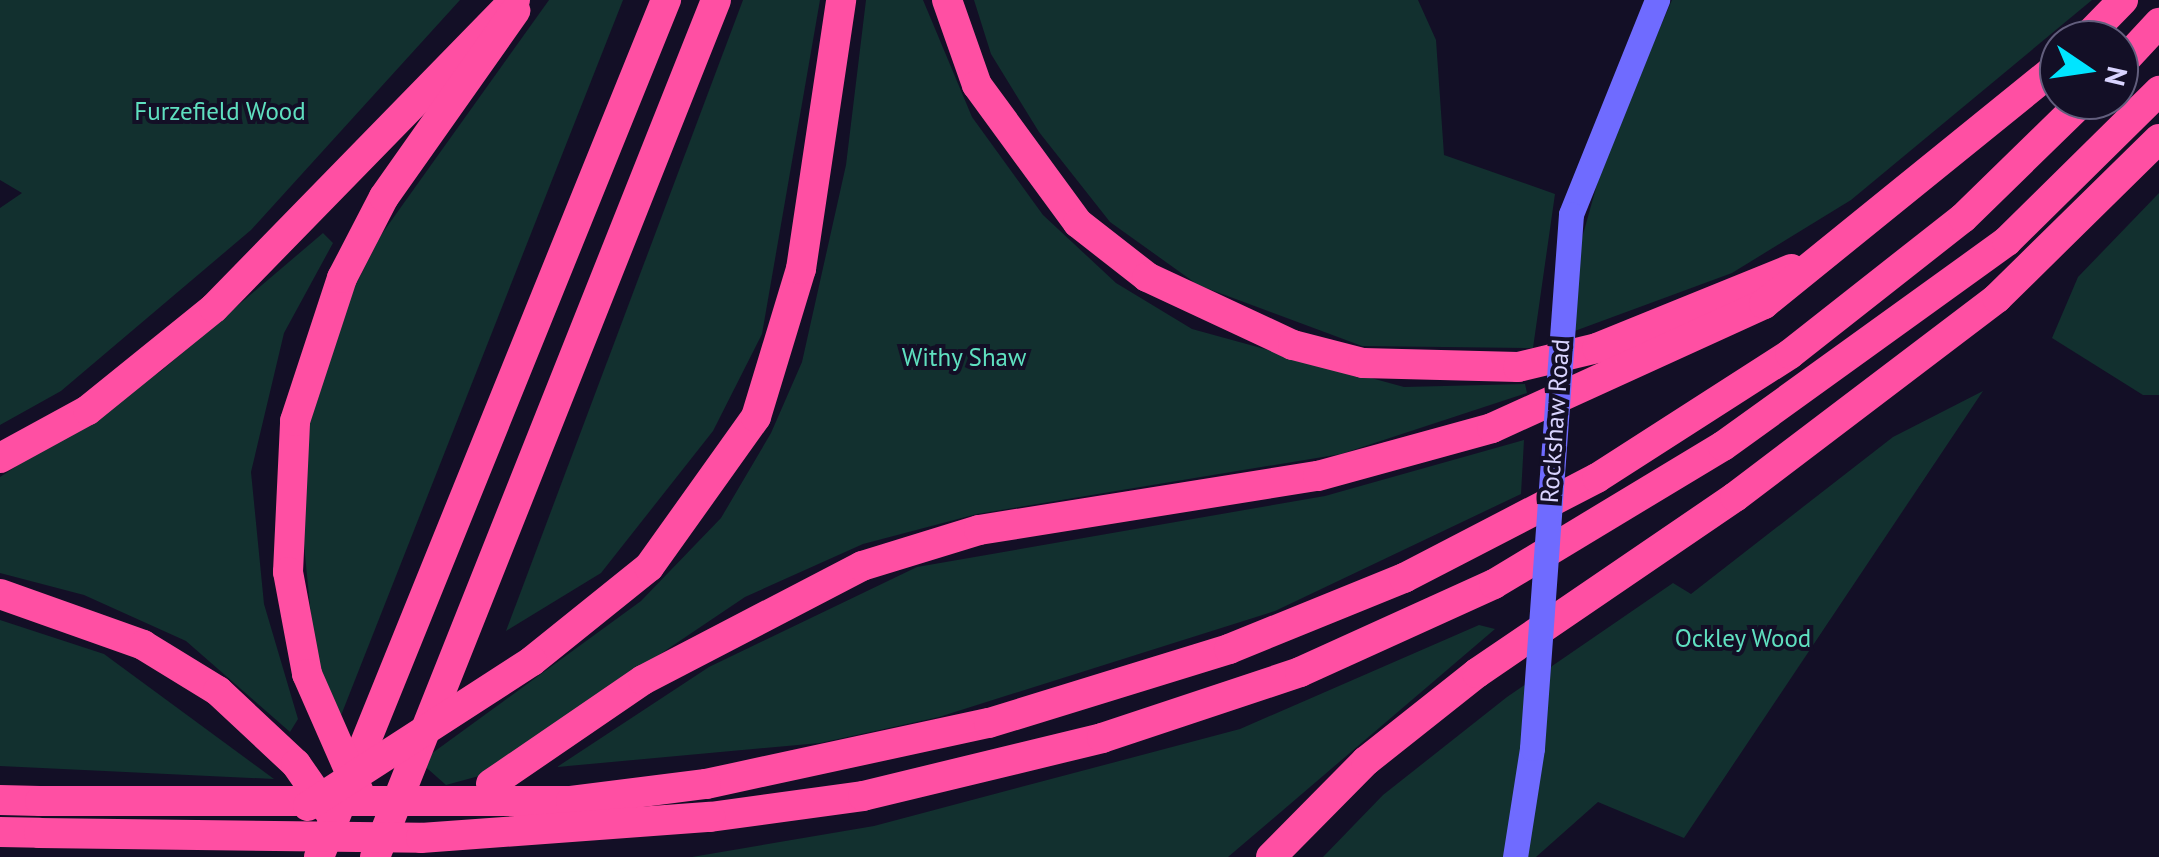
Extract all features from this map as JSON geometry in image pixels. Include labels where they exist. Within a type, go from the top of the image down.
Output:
[{"type":"highway","points":[[0,458],[88,410],[214,308],[518,0]]},
{"type":"highway","points":[[398,857],[348,776],[307,674],[288,572],[295,422],[342,278],[384,197],[518,0]]},
{"type":"highway","points":[[320,857],[666,0]]},
{"type":"highway","points":[[374,857],[716,0]]},
{"type":"highway","points":[[235,857],[532,661],[649,567],[756,418],[802,270],[841,0]]},
{"type":"highway","points":[[947,0],[977,85],[1078,223],[1146,277],[1293,345],[1363,363],[1518,367],[1597,348],[1804,264]]},
{"type":"highway","points":[[2104,20],[2123,0]]},
{"type":"highway","points":[[2139,44],[2159,23]]},
{"type":"highway","points":[[374,857],[491,784],[643,680],[862,566],[979,530],[1318,476],[1492,428],[1764,304],[1804,264],[2039,81]]},
{"type":"highway","points":[[0,832],[421,838],[710,818],[863,796],[1102,738],[1300,672],[1494,584],[1723,446],[2007,240],[2159,91]]},
{"type":"highway","points":[[0,800],[482,803],[706,784],[989,723],[1229,649],[1404,578],[1598,478],[1790,354],[1963,218],[2063,120]]},
{"type":"highway","points":[[1270,857],[1366,761],[1477,673],[1735,497],[1997,298],[2159,139]]},
{"type":"highway","points":[[0,594],[112,631],[218,691],[296,764],[360,857]]},
{"type":"street","name":"Rockshaw Road","points":[[1515,857],[1532,748],[1571,214],[1657,0]]},
{"type":"green space","name":"Furzefield Wood","points":[[0,0],[460,0],[251,230],[61,391],[0,425],[0,208],[22,193],[0,180]]},
{"type":"green space","points":[[549,0],[623,0],[340,718],[315,657],[302,524],[310,421],[338,320],[381,235]]},
{"type":"green space","points":[[743,0],[820,0],[762,334],[713,431],[601,573],[506,631]]},
{"type":"green space","name":"Withy Shaw","points":[[866,0],[923,0],[972,117],[1043,215],[1116,283],[1192,329],[1404,387],[1525,384],[1527,393],[1341,454],[977,514],[863,544],[745,597],[479,776],[446,785],[420,762],[641,601],[721,518],[771,433],[802,362],[846,165]]},
{"type":"green space","points":[[974,0],[1418,0],[1436,40],[1444,155],[1555,194],[1533,348],[1362,346],[1198,285],[1110,222],[1039,132],[991,54]]},
{"type":"green space","points":[[1672,0],[2092,0],[2068,20],[2039,20],[2039,44],[1851,200],[1732,273],[1572,332],[1577,256],[1606,152]]},
{"type":"green space","points":[[2159,193],[2159,395],[2143,395],[2052,338],[2078,277]]},
{"type":"green space","points":[[323,233],[333,243],[284,333],[251,472],[264,604],[298,719],[290,732],[186,641],[84,595],[0,573],[0,477],[161,371]]},
{"type":"green space","name":"Ockley Wood","points":[[1983,391],[1684,838],[1598,802],[1536,857],[1323,857],[1383,795],[1507,697],[1673,583],[1691,594],[1893,437]]},
{"type":"green space","points":[[1524,440],[1521,494],[1275,611],[939,717],[820,743],[557,767],[709,667],[917,567],[1325,496]]},
{"type":"green space","points":[[0,620],[104,654],[274,779],[0,766]]},
{"type":"green space","points":[[1479,625],[1495,629],[1228,857],[692,857],[874,826],[1240,729]]}]
